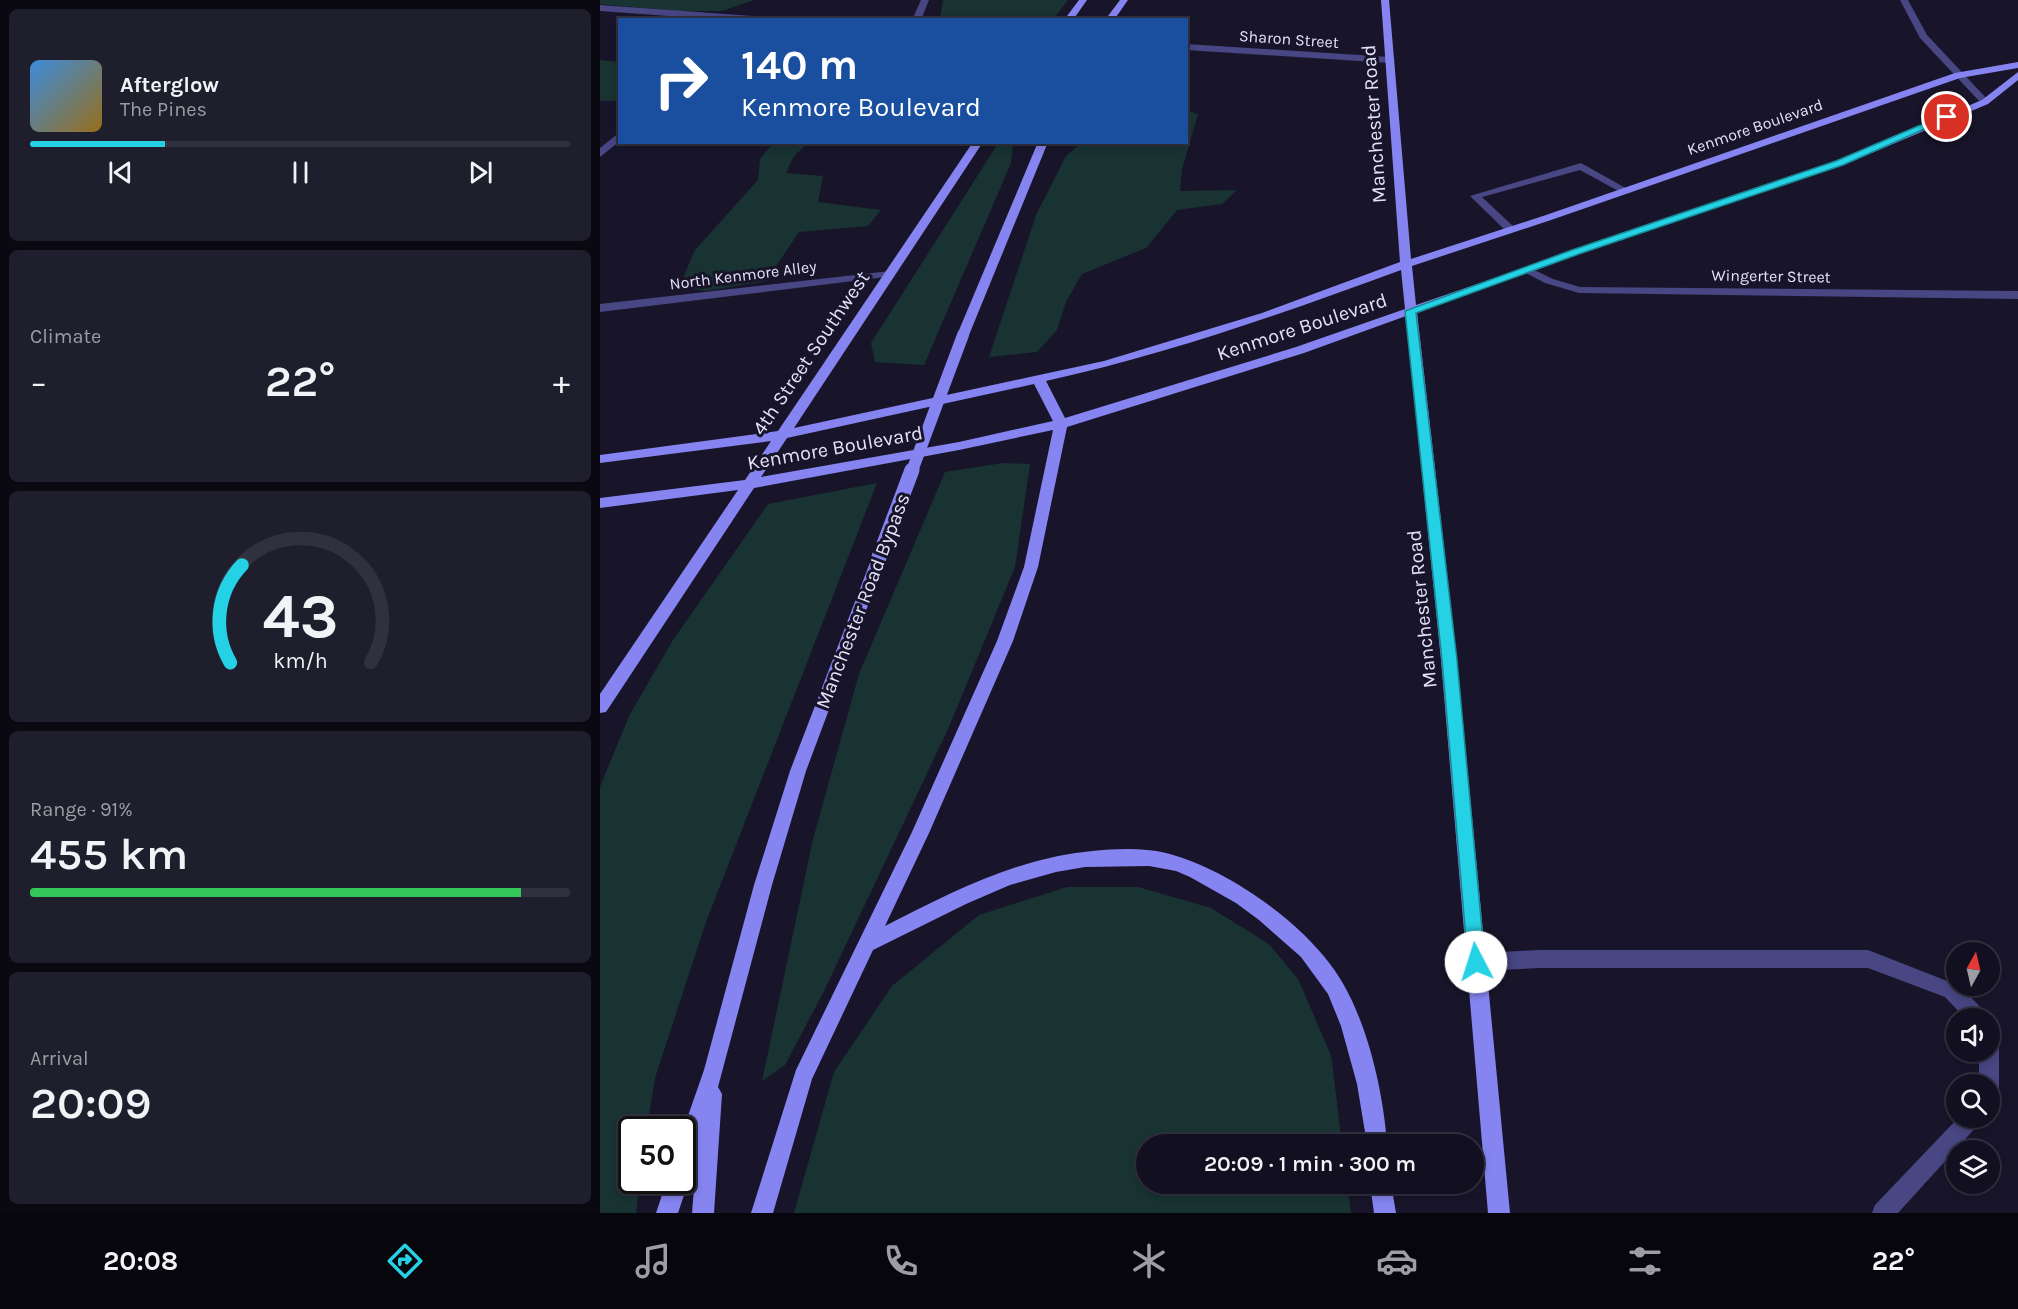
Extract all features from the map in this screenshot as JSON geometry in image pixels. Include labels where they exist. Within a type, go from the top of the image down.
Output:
[{"type":"main road","points":[[1070,18],[1083,0]]},
{"type":"main road","points":[[1110,18],[1124,0]]},
{"type":"main road","name":"Manchester Road","points":[[1385,0],[1406,264],[1449,660],[1499,1213]]},
{"type":"main road","name":"Kenmore Boulevard","points":[[600,459],[781,435],[1106,364],[1266,316],[1406,264],[1626,191],[1958,75],[2018,65]]},
{"type":"main road","name":"Kenmore Boulevard","points":[[600,503],[748,484],[958,446],[1061,424],[1300,350],[1575,252],[1839,163],[1985,102],[2018,75]]},
{"type":"main road","name":"4th Street Southwest","points":[[600,707],[977,144]]},
{"type":"main road","name":"Manchester Road Bypass","points":[[696,1123],[714,1070],[763,885],[798,771],[963,336],[1042,144]]},
{"type":"main road","points":[[762,1213],[803,1077],[869,943],[1005,641],[1031,567],[1061,424],[1040,380]]},
{"type":"main road","points":[[869,943],[988,885],[1025,871],[1057,863],[1096,858],[1150,859],[1176,864],[1205,875],[1276,922],[1305,946],[1335,986],[1362,1056],[1370,1091],[1376,1134]]},
{"type":"main road","name":"Manchester Road Bypass","points":[[703,1213],[714,1070]]},
{"type":"main road","points":[[667,1213],[673,1194]]},
{"type":"main road","points":[[1382,1194],[1385,1213]]},
{"type":"street","points":[[917,18],[925,0]]},
{"type":"street","points":[[1904,0],[1923,36],[1985,102]]},
{"type":"street","points":[[600,8],[730,18]]},
{"type":"street","name":"Sharon Street","points":[[1188,47],[1390,60]]},
{"type":"street","points":[[600,153],[618,137]]},
{"type":"street","points":[[1511,230],[1475,196],[1581,166],[1626,191]]},
{"type":"street","name":"Wingerter Street","points":[[1528,270],[1549,282],[1579,290],[2018,295]]},
{"type":"street","name":"North Kenmore Alley","points":[[600,308],[890,274]]},
{"type":"street","points":[[1476,962],[1540,959],[1868,959],[1952,991],[1968,1008]]},
{"type":"street","points":[[1883,1213],[1962,1128]]},
{"type":"green space","points":[[600,0],[754,0],[722,11],[677,11],[600,4]]},
{"type":"green space","points":[[943,0],[1068,0],[1053,18],[940,18]]},
{"type":"green space","points":[[600,60],[618,62],[618,101],[600,101]]},
{"type":"green space","points":[[1188,110],[1198,114],[1182,169],[1180,191],[1237,190],[1222,204],[1177,210],[1146,248],[1082,274],[1066,302],[1057,330],[1037,352],[989,357],[1036,215],[1066,156],[1080,144],[1188,144]]},
{"type":"green space","points":[[772,144],[807,144],[794,156],[786,173],[823,176],[818,202],[881,210],[868,226],[799,232],[766,281],[706,291],[679,287],[695,250],[758,180],[760,159]]},
{"type":"green space","points":[[998,144],[1013,144],[1011,163],[924,365],[875,362],[871,343]]},
{"type":"green space","points":[[1003,463],[1030,464],[1015,567],[949,727],[824,991],[785,1065],[762,1081],[813,839],[859,674],[945,472]]},
{"type":"green space","points":[[877,483],[706,922],[655,1078],[649,1116],[618,1116],[618,1194],[638,1194],[636,1213],[600,1213],[600,787],[629,716],[673,640],[768,504]]},
{"type":"green space","points":[[1067,887],[1138,887],[1211,908],[1269,944],[1298,979],[1331,1055],[1341,1134],[1136,1134],[1136,1194],[1348,1194],[1351,1213],[794,1213],[834,1072],[892,986],[979,915]]},
{"type":"route","points":[[1476,962],[1449,660],[1411,311],[1575,252],[1839,163],[1947,117]]}]
